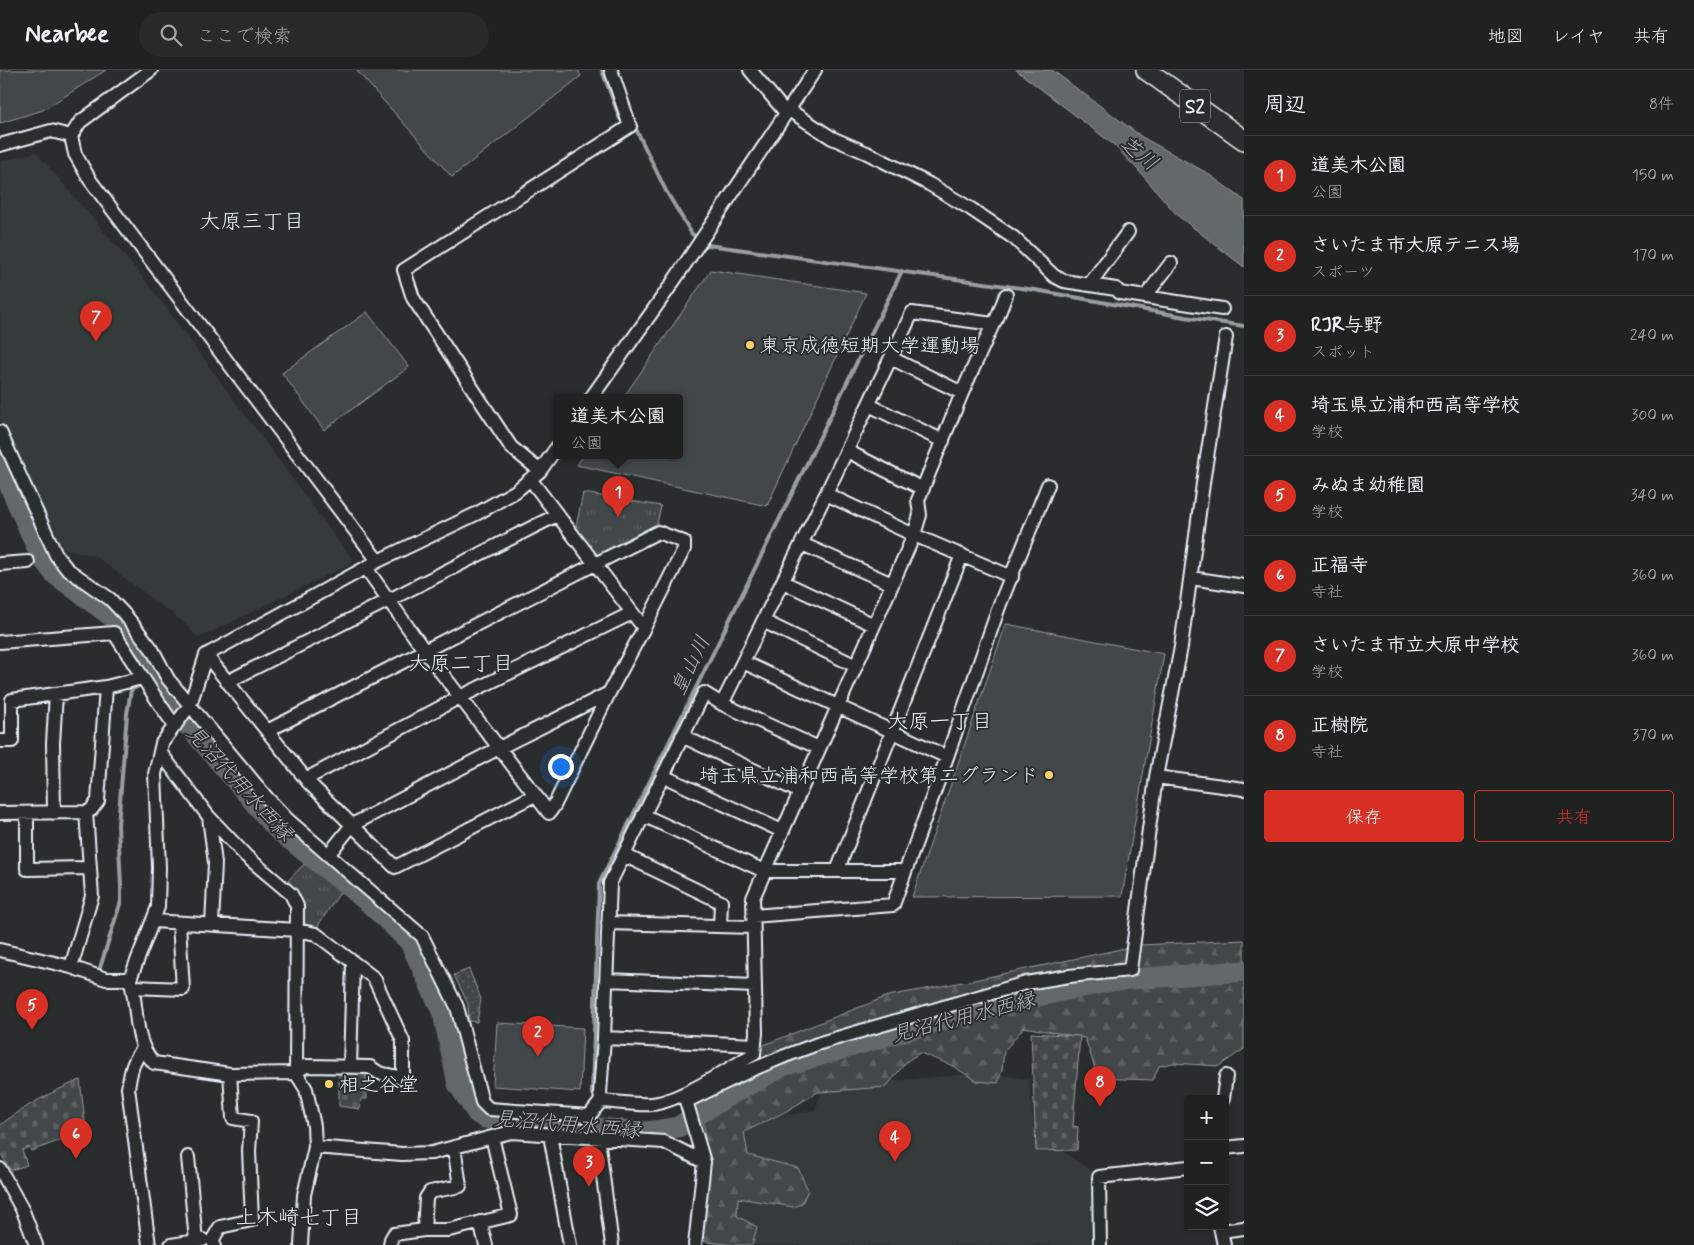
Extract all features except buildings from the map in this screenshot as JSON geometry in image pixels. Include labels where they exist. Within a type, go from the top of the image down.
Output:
[{"type":"highway","name":"S2","points":[[1146,70],[1244,140]]},
{"type":"highway","name":"S2","points":[[1161,70],[1244,129]]},
{"type":"street","points":[[151,70],[80,122],[72,136],[75,154],[90,180],[378,561]]},
{"type":"street","points":[[611,70],[630,126],[404,270],[414,298],[511,447],[535,475],[557,514],[644,628]]},
{"type":"street","points":[[750,70],[787,112],[832,138],[929,184],[971,209],[1014,238],[1054,276],[1064,281],[1116,289],[1120,293],[1222,309]]},
{"type":"street","points":[[594,394],[669,288],[815,70]]},
{"type":"street","points":[[0,146],[51,131],[72,136]]},
{"type":"street","points":[[1089,285],[1128,232]]},
{"type":"street","points":[[1144,297],[1171,263]]},
{"type":"street","points":[[686,1100],[754,1054],[752,898],[914,535],[920,515],[918,500],[962,393],[1006,295]]},
{"type":"street","points":[[722,704],[802,544],[912,313],[993,324]]},
{"type":"street","points":[[602,1101],[654,1104],[686,1100],[751,1070],[820,1043],[1026,980],[1130,970],[1156,776],[1181,648],[1204,476],[1226,337]]},
{"type":"street","points":[[891,358],[962,393]]},
{"type":"street","points":[[869,405],[943,441]]},
{"type":"street","points":[[0,432],[56,555],[67,569],[110,600],[126,616],[152,648],[168,679],[281,813],[422,936],[457,1007],[482,1102],[490,1109],[589,1116],[602,1101]]},
{"type":"street","points":[[153,921],[298,930],[316,934],[374,978],[403,1042],[403,1078],[379,1073],[370,1067],[305,1066],[296,1073],[230,1074],[154,1063],[143,1049],[132,983],[153,921],[158,907],[159,867],[155,774],[162,743],[190,705],[206,655],[378,561],[478,513],[516,491],[535,475],[553,451]]},
{"type":"street","points":[[847,451],[923,488]]},
{"type":"street","points":[[608,923],[720,926],[893,905],[1000,604],[1048,485]]},
{"type":"street","points":[[826,494],[914,535],[1012,576]]},
{"type":"street","points":[[227,682],[557,514]]},
{"type":"street","points":[[267,731],[424,650],[658,532],[684,542],[684,549],[549,813],[424,650],[366,568]]},
{"type":"street","points":[[802,544],[892,584]]},
{"type":"street","points":[[837,871],[962,555]]},
{"type":"street","points":[[0,564],[28,562]]},
{"type":"street","points":[[1191,578],[1244,586]]},
{"type":"street","points":[[782,582],[874,625]]},
{"type":"street","points":[[306,779],[460,697],[632,613]]},
{"type":"street","points":[[763,621],[856,666]]},
{"type":"street","points":[[0,642],[114,633],[174,726]]},
{"type":"street","points":[[206,655],[306,779],[395,867],[536,795]]},
{"type":"street","points":[[743,662],[947,757]]},
{"type":"street","points":[[0,741],[12,741],[12,700],[106,687],[138,679],[140,673]]},
{"type":"street","points":[[0,814],[86,812],[91,810],[98,801],[106,687]]},
{"type":"street","points":[[328,855],[352,825],[609,693]]},
{"type":"street","points":[[602,1101],[600,1093],[610,884],[704,693],[722,704],[819,748]]},
{"type":"street","points":[[54,813],[53,743],[56,694]]},
{"type":"street","points":[[682,736],[800,792]]},
{"type":"street","points":[[160,752],[209,817],[246,856],[291,894],[297,906],[296,1073],[306,1089],[314,1126],[315,1147],[304,1195],[302,1245]]},
{"type":"street","points":[[663,776],[782,831]]},
{"type":"street","points":[[1156,776],[1244,789]]},
{"type":"street","points":[[71,967],[92,896],[86,812]]},
{"type":"street","points":[[27,814],[27,868],[89,868]]},
{"type":"street","points":[[643,816],[764,871],[905,871]]},
{"type":"street","points":[[209,817],[214,864],[212,924]]},
{"type":"street","points":[[624,855],[721,902],[720,926]]},
{"type":"street","points":[[0,950],[71,967],[106,979],[183,989],[179,922]]},
{"type":"street","points":[[350,1067],[353,962]]},
{"type":"street","points":[[606,980],[754,986]]},
{"type":"street","points":[[604,1038],[755,1045]]},
{"type":"street","points":[[143,1049],[135,1058],[128,1088],[148,1245]]},
{"type":"street","points":[[171,1245],[196,1241],[213,1242],[220,1227],[252,1220],[249,1151],[251,1121],[233,1118],[230,1074]]},
{"type":"street","points":[[1224,1095],[1226,1076]]},
{"type":"street","points":[[686,1100],[704,1162],[695,1245]]},
{"type":"street","points":[[315,1147],[402,1154],[432,1154],[511,1132],[664,1142],[704,1162]]},
{"type":"street","points":[[550,1134],[570,1245]]},
{"type":"street","points":[[390,1245],[394,1234],[424,1230],[449,1230],[511,1215],[492,1137]]},
{"type":"street","points":[[598,1138],[612,1245]]},
{"type":"street","points":[[1229,1148],[1244,1146]]},
{"type":"street","points":[[424,1230],[426,1198],[430,1192],[460,1186],[454,1147]]},
{"type":"street","points":[[188,1158],[196,1241]]},
{"type":"street","points":[[1100,1245],[1099,1177],[1184,1167]]},
{"type":"street","points":[[0,1169],[23,1211],[36,1245]]},
{"type":"street","points":[[480,1222],[486,1245]]},
{"type":"street","points":[[1229,1229],[1244,1228]]},
{"type":"street","points":[[1221,1230],[1224,1245]]},
{"type":"shaded area","points":[[36,152],[146,281],[354,562],[199,638],[181,620],[95,556],[59,547],[0,419],[0,162]]},
{"type":"shaded area","points":[[987,1073],[1029,1079],[1036,1152],[1063,1151],[1093,1172],[1092,1245],[716,1245],[707,1243],[714,1181],[708,1131],[815,1110],[824,1086]]},
{"type":"green space","points":[[0,70],[106,70],[43,110],[0,123]]},
{"type":"green space","points":[[356,70],[578,70],[581,76],[452,177]]},
{"type":"green space","name":"東京成徳短期大学運動場","points":[[711,270],[866,293],[767,506],[577,465],[581,459],[683,459],[683,394],[626,394]]},
{"type":"green space","points":[[367,312],[409,367],[324,430],[282,373]]},
{"type":"green space","points":[[583,493],[661,506],[656,528],[599,558],[576,527]]},
{"type":"green space","name":"埼玉県立浦和西高等学校第二グランド","points":[[1006,624],[1164,654],[1122,896],[912,897]]},
{"type":"green space","points":[[304,864],[341,891],[317,927],[305,924],[302,899],[286,883]]},
{"type":"green space","points":[[1244,940],[1244,1049],[1219,1066],[1173,1063],[1159,1066],[1153,1080],[1095,1078],[1094,1065],[1085,1038],[1024,1027],[1004,1051],[1002,1070],[998,1083],[977,1081],[951,1065],[920,1053],[907,1061],[886,1087],[818,1092],[783,1113],[744,1132],[748,1155],[798,1168],[808,1190],[802,1203],[794,1207],[738,1198],[737,1216],[757,1227],[752,1245],[701,1241],[709,1177],[702,1107],[708,1095],[754,1073],[761,1046],[888,996],[1140,945]]},
{"type":"green space","points":[[469,969],[481,999],[477,1022],[469,1021],[468,1004],[454,975]]},
{"type":"green space","points":[[497,1023],[583,1028],[580,1092],[493,1086]]},
{"type":"green space","points":[[1031,1033],[1080,1036],[1073,1126],[1078,1127],[1077,1150],[1036,1151]]},
{"type":"green space","points":[[339,1071],[364,1071],[366,1074],[367,1099],[361,1099],[360,1109],[339,1106]]},
{"type":"green space","points":[[80,1080],[86,1131],[31,1151],[29,1147],[22,1150],[27,1165],[11,1170],[0,1153],[0,1125],[39,1100]]},
{"type":"water","name":"芝川","points":[[1016,70],[1052,70],[1142,137],[1207,173],[1244,200],[1244,267],[1177,215],[1114,145]]},
{"type":"waterway","points":[[602,70],[620,119],[624,122]]},
{"type":"waterway","name":"皇山川","points":[[632,127],[637,131],[666,191],[692,234],[708,245],[1035,290],[1244,326]]},
{"type":"waterway","name":"皇山川","points":[[592,1093],[599,884],[902,271]]},
{"type":"waterway","name":"見沼代用水西縁","points":[[0,464],[36,545],[44,560],[55,574],[114,618],[131,640],[170,704],[277,829],[368,902],[410,942],[443,1013],[458,1084],[477,1113],[485,1118],[646,1132],[678,1127],[726,1097],[783,1066],[968,1013],[1042,995],[1117,980],[1244,971]]},
{"type":"waterway","points":[[99,971],[121,901],[118,825],[127,714],[131,690],[142,684]]},
{"type":"place","name":"さいたま市立大原中学校","points":[[96,342]]},
{"type":"place","name":"東京成徳短期大学運動場","points":[[750,345]]},
{"type":"place","name":"道美木公園","points":[[618,517]]},
{"type":"place","name":"埼玉県立浦和西高等学校第二グランド","points":[[1049,775]]},
{"type":"place","name":"みぬま幼稚園","points":[[32,1030]]},
{"type":"place","name":"さいたま市大原テニス場","points":[[538,1057]]},
{"type":"place","name":"相之谷堂","points":[[329,1084]]},
{"type":"place","name":"正樹院","points":[[1100,1107]]},
{"type":"place","name":"正福寺","points":[[76,1159]]},
{"type":"place","name":"埼玉県立浦和西高等学校","points":[[895,1162]]},
{"type":"place","name":"RJR与野","points":[[589,1187]]},
{"type":"district","name":"大原三丁目","points":[[252,221]]},
{"type":"district","name":"大原二丁目","points":[[461,663]]},
{"type":"district","name":"大原一丁目","points":[[940,721]]},
{"type":"district","name":"上木崎七丁目","points":[[299,1217]]}]
